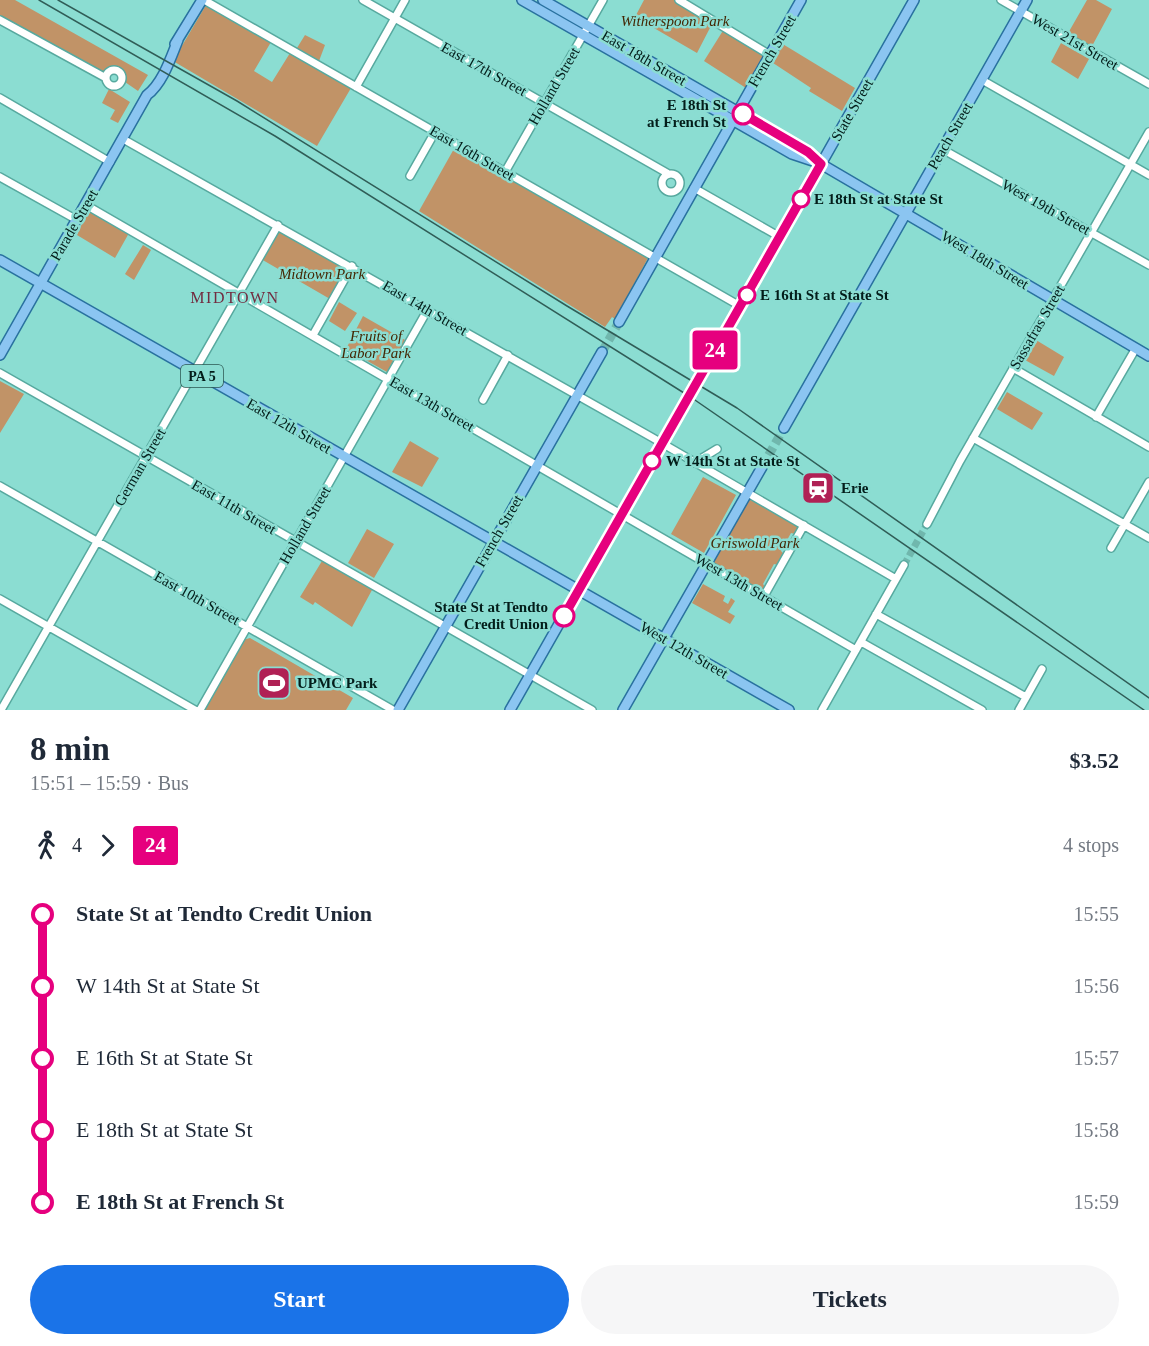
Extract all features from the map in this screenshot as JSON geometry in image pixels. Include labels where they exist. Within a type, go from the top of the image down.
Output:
[{"type":"main road","name":"Parade Street","points":[[0,355],[123,139],[147,94],[147,88],[203,0]]},
{"type":"main road","name":"East 18th Street","points":[[522,0],[792,154],[821,164]]},
{"type":"main road","name":"East 18th Street","points":[[543,0],[808,152],[821,164]]},
{"type":"main road","name":"French Street","points":[[619,322],[801,0]]},
{"type":"main road","name":"State Street","points":[[701,376],[914,0]]},
{"type":"main road","name":"Peach Street","points":[[784,428],[1027,0]]},
{"type":"main road","name":"West 18th Street","points":[[821,164],[1149,356]]},
{"type":"main road","name":"East 12th Street","points":[[0,260],[579,591]]},
{"type":"main road","name":"French Street","points":[[395,710],[602,352]]},
{"type":"main road","points":[[510,710],[683,406]]},
{"type":"main road","points":[[623,710],[762,468]]},
{"type":"main road","name":"West 12th Street","points":[[579,591],[789,710]]},
{"type":"street","name":"East 16th Street","points":[[203,0],[740,306]]},
{"type":"street","name":"East 17th Street","points":[[363,0],[667,173]]},
{"type":"street","points":[[356,87],[405,0]]},
{"type":"street","name":"Holland Street","points":[[505,172],[603,0]]},
{"type":"street","points":[[679,0],[770,55]]},
{"type":"street","name":"West 21st Street","points":[[1001,0],[1149,84]]},
{"type":"street","points":[[0,20],[106,78]]},
{"type":"street","points":[[981,80],[1149,175]]},
{"type":"street","points":[[0,98],[110,162]]},
{"type":"street","points":[[410,176],[435,132]]},
{"type":"street","name":"Sassafras Street","points":[[927,524],[973,438],[1130,164],[1146,145],[1149,132]]},
{"type":"street","name":"East 14th Street","points":[[123,139],[428,309],[896,579]]},
{"type":"street","name":"West 19th Street","points":[[942,149],[1149,266]]},
{"type":"street","points":[[0,177],[77,220]]},
{"type":"street","points":[[694,188],[780,237]]},
{"type":"street","name":"East 13th Street","points":[[86,205],[622,514]]},
{"type":"street","name":"German Street","points":[[3,708],[278,225]]},
{"type":"street","points":[[313,335],[352,266]]},
{"type":"street","name":"Holland Street","points":[[200,710],[428,309]]},
{"type":"street","points":[[1096,417],[1136,348]]},
{"type":"street","points":[[483,400],[508,355]]},
{"type":"street","points":[[1013,368],[1149,447]]},
{"type":"street","name":"East 11th Street","points":[[0,373],[592,710]]},
{"type":"street","points":[[973,438],[1149,538]]},
{"type":"street","points":[[694,463],[717,449]]},
{"type":"street","points":[[1111,548],[1149,482]]},
{"type":"street","name":"East 10th Street","points":[[0,486],[395,710]]},
{"type":"street","name":"West 13th Street","points":[[622,514],[856,650]]},
{"type":"street","points":[[764,596],[804,525]]},
{"type":"street","points":[[822,710],[904,565]]},
{"type":"street","points":[[0,599],[195,710]]},
{"type":"street","points":[[876,614],[1026,698]]},
{"type":"street","points":[[861,642],[982,710]]},
{"type":"street","points":[[1019,710],[1042,669]]},
{"type":"green space","points":[[0,0],[15,0],[148,75],[138,91],[125,82],[122,68],[112,67],[103,73],[0,16]]},
{"type":"green space","name":"Witherspoon Park","points":[[644,0],[674,0],[712,24],[697,53],[635,17]]},
{"type":"green space","points":[[1087,0],[1096,0],[1112,9],[1091,48],[1067,35]]},
{"type":"green space","points":[[206,5],[271,42],[254,71],[272,82],[290,53],[351,88],[317,146],[173,61]]},
{"type":"green space","points":[[724,29],[765,55],[746,88],[704,61]]},
{"type":"green space","points":[[305,35],[325,45],[319,61],[297,48]]},
{"type":"green space","points":[[781,43],[855,88],[842,111],[809,91],[811,88],[770,61]]},
{"type":"green space","points":[[1061,43],[1089,59],[1078,79],[1051,62]]},
{"type":"green space","points":[[109,89],[130,102],[118,123],[110,119],[115,110],[102,103]]},
{"type":"green space","points":[[455,147],[648,258],[615,319],[612,317],[605,327],[419,211]]},
{"type":"green space","points":[[90,211],[129,233],[115,258],[77,235]]},
{"type":"green space","name":"Midtown Park","points":[[279,229],[347,268],[330,299],[261,259]]},
{"type":"green space","points":[[143,245],[151,250],[134,280],[125,274]]},
{"type":"green space","points":[[339,302],[357,313],[345,331],[329,321]]},
{"type":"green space","name":"Fruits of Labor Park","points":[[363,316],[405,340],[387,372],[346,349]]},
{"type":"green space","points":[[1036,340],[1064,357],[1054,376],[1025,360]]},
{"type":"green space","points":[[0,381],[24,394],[0,433]]},
{"type":"green space","points":[[1007,392],[1043,413],[1032,430],[997,409]]},
{"type":"green space","points":[[410,441],[439,458],[422,487],[392,472]]},
{"type":"green space","points":[[703,477],[736,495],[704,553],[671,534]]},
{"type":"green space","name":"Griswold Park","points":[[749,499],[799,527],[795,534],[791,533],[781,551],[784,554],[778,565],[774,564],[763,584],[765,587],[762,591],[713,562]]},
{"type":"green space","points":[[367,529],[394,544],[374,578],[348,563]]},
{"type":"green space","points":[[322,561],[372,590],[352,627],[315,602],[313,605],[300,597]]},
{"type":"green space","points":[[703,584],[725,596],[723,601],[728,604],[731,598],[735,601],[728,612],[735,616],[730,624],[692,603]]},
{"type":"green space","name":"UPMC Park","points":[[250,638],[353,698],[346,710],[204,710],[243,640]]},
{"type":"tunnel","points":[[602,352],[619,322]]},
{"type":"tunnel","points":[[683,406],[701,376]]},
{"type":"tunnel","points":[[762,467],[784,428]]},
{"type":"tunnel","points":[[904,565],[927,524]]},
{"type":"railway","points":[[39,0],[275,136],[692,398],[1144,710]]},
{"type":"railway","points":[[58,0],[237,101],[567,306],[737,408],[1149,698]]},
{"type":"bus line","name":"24","points":[[564,616],[821,164],[808,152],[743,114]]},
{"type":"place","name":"E 18th St at French St","points":[[743,114]]},
{"type":"place","name":"E 18th St at State St","points":[[801,199]]},
{"type":"place","name":"E 16th St at State St","points":[[747,295]]},
{"type":"place","name":"W 14th St at State St","points":[[652,461]]},
{"type":"place","name":"Erie","points":[[818,488]]},
{"type":"place","name":"State St at Tendto Credit Union","points":[[564,616]]},
{"type":"place","name":"UPMC Park","points":[[274,683]]},
{"type":"district","name":"MIDTOWN","points":[[235,297]]}]
